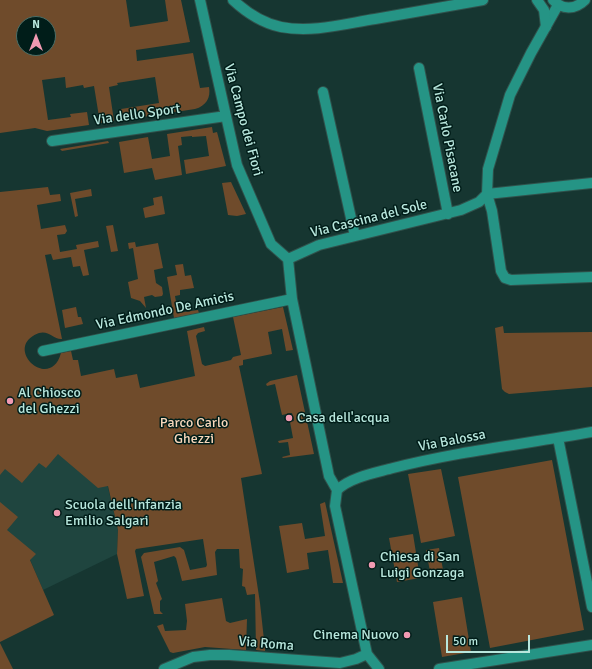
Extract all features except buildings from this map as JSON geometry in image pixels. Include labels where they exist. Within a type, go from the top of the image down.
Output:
[{"type":"street","name":"Via Campo dei Fiori","points":[[200,0],[237,166],[265,232],[274,248],[288,259]]},
{"type":"street","points":[[233,0],[249,13],[264,22],[280,27],[304,29],[332,26],[483,0]]},
{"type":"street","points":[[537,0],[544,10],[546,27]]},
{"type":"street","points":[[585,0],[570,8],[555,3],[546,27],[510,95],[488,169],[487,194],[492,210],[501,271],[505,278],[511,280],[592,277]]},
{"type":"street","name":"Via Carlo Pisacane","points":[[419,68],[448,214]]},
{"type":"street","points":[[323,92],[355,236]]},
{"type":"street","name":"Via dello Sport","points":[[52,141],[226,116]]},
{"type":"street","points":[[487,194],[592,183]]},
{"type":"street","name":"Via Cascina del Sole","points":[[288,259],[319,245],[448,214],[470,206],[487,194]]},
{"type":"street","points":[[288,259],[292,299],[329,476],[337,490],[335,506],[367,654],[380,669]]},
{"type":"street","name":"Via Edmondo De Amicis","points":[[43,351],[292,299]]},
{"type":"street","name":"Via Balossa","points":[[337,490],[343,485],[359,478],[414,463],[470,451],[592,432]]},
{"type":"street","points":[[558,438],[592,607]]},
{"type":"street","points":[[439,669],[592,645]]},
{"type":"street","name":"Via Roma","points":[[164,669],[186,659],[210,655],[340,663],[356,659],[367,654]]},
{"type":"shaded area","name":"Scuola dell'Infanzia Emilio Salgari","points":[[95,432],[118,530],[117,554],[43,590],[26,550],[0,527],[0,453]]},
{"type":"green space","points":[[0,0],[126,0],[130,27],[168,21],[165,0],[181,0],[190,42],[136,50],[137,61],[193,53],[200,88],[209,87],[209,95],[205,104],[195,109],[123,120],[121,109],[159,103],[155,77],[117,83],[118,85],[109,87],[114,121],[100,123],[94,86],[84,88],[83,85],[66,88],[65,77],[42,80],[48,120],[71,117],[70,114],[87,112],[89,125],[47,131],[35,128],[0,133]]},
{"type":"green space","points":[[212,127],[213,133],[217,132],[226,166],[186,174],[184,160],[209,156],[206,136],[192,136],[181,137],[182,145],[178,146],[182,175],[155,180],[152,168],[124,173],[119,142],[148,137],[152,159],[170,156],[167,134]]},
{"type":"green space","points":[[108,141],[109,143],[62,151],[60,149]]},
{"type":"green space","points":[[231,182],[246,214],[237,216],[228,215],[222,183]]},
{"type":"green space","name":"Parco Carlo Ghezzi","points":[[48,187],[50,195],[60,194],[61,201],[37,205],[41,229],[65,225],[67,231],[65,234],[57,235],[60,252],[77,249],[76,245],[98,241],[99,247],[84,250],[89,275],[83,276],[80,266],[73,267],[71,257],[53,260],[51,254],[45,255],[62,339],[43,332],[29,340],[25,348],[26,356],[39,368],[48,369],[55,364],[61,353],[71,351],[73,360],[78,360],[81,376],[114,369],[116,378],[137,374],[140,388],[195,376],[187,331],[204,327],[205,331],[198,333],[196,336],[202,364],[205,366],[231,360],[233,357],[241,355],[233,317],[283,307],[293,350],[286,351],[282,329],[268,332],[272,354],[243,360],[243,365],[239,366],[262,474],[241,478],[260,603],[264,640],[266,641],[265,651],[256,650],[255,594],[247,595],[245,587],[242,586],[243,569],[240,568],[239,549],[217,549],[215,552],[217,575],[182,581],[176,558],[174,556],[154,562],[158,581],[156,583],[162,599],[160,601],[160,611],[163,614],[154,614],[141,557],[144,553],[180,547],[184,550],[190,570],[206,567],[207,565],[203,539],[136,549],[135,551],[144,596],[127,599],[117,554],[118,530],[108,486],[98,488],[58,454],[46,468],[39,463],[22,483],[5,469],[0,475],[0,192]]},
{"type":"green space","points":[[91,189],[92,196],[75,199],[78,216],[75,217],[70,193]]},
{"type":"green space","points":[[162,196],[165,214],[145,218],[143,208],[154,205],[153,198]]},
{"type":"green space","points":[[113,225],[118,251],[111,252],[106,226]]},
{"type":"green space","points":[[135,242],[136,247],[158,243],[163,268],[154,270],[156,283],[162,287],[163,294],[162,296],[155,297],[152,295],[144,297],[146,308],[140,301],[131,298],[128,282],[138,279],[133,248],[129,249],[128,243]]},
{"type":"green space","points":[[183,264],[185,276],[191,275],[194,288],[180,290],[180,295],[175,296],[178,313],[198,310],[199,313],[174,318],[167,277],[177,275],[175,265]]},
{"type":"green space","points":[[76,307],[78,317],[81,317],[83,324],[65,328],[62,310]]},
{"type":"green space","points":[[503,326],[504,333],[592,332],[592,387],[509,394],[505,392],[502,389],[495,328]]},
{"type":"green space","points":[[297,375],[314,454],[283,458],[282,457],[290,455],[288,442],[279,443],[278,441],[293,438],[290,422],[294,421],[292,413],[282,415],[275,384],[267,386],[266,384],[270,381]]},
{"type":"green space","points":[[552,460],[584,630],[490,648],[458,477]]},
{"type":"green space","points":[[441,469],[455,536],[421,543],[408,474]]},
{"type":"green space","points":[[0,502],[18,517],[7,530],[36,554],[30,560],[54,615],[0,642]]},
{"type":"green space","points":[[325,502],[343,583],[333,583],[328,550],[307,553],[309,569],[287,573],[279,526],[302,523],[305,539],[325,536],[320,504]]},
{"type":"green space","points":[[413,534],[420,578],[397,582],[389,538]]},
{"type":"green space","points":[[439,548],[444,575],[431,577],[426,550]]},
{"type":"green space","points":[[462,597],[471,652],[442,657],[433,602]]},
{"type":"green space","points":[[222,598],[226,621],[230,623],[247,619],[246,650],[205,647],[173,653],[170,652],[157,626],[163,624],[165,631],[186,630],[187,621],[185,604]]},
{"type":"green space","points":[[0,643],[13,669],[0,669]]},
{"type":"place","name":"Al Chiosco del Ghezzi","points":[[10,401]]},
{"type":"place","name":"Casa dell'acqua","points":[[289,418]]},
{"type":"place","name":"Scuola dell'Infanzia Emilio Salgari","points":[[57,513]]},
{"type":"place","name":"Chiesa di San Luigi Gonzaga","points":[[372,565]]},
{"type":"place","name":"Cinema Nuovo","points":[[407,635]]}]
